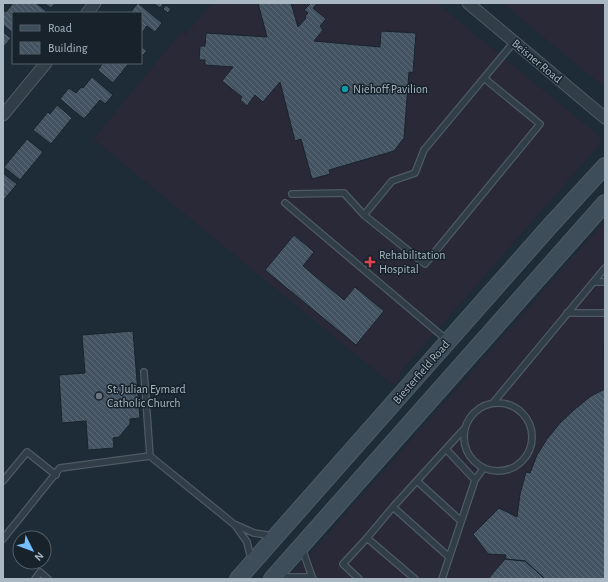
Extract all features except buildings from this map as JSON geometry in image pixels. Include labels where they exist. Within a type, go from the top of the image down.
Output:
[{"type":"main road","name":"Biesterfield Road","points":[[238,579],[549,227],[605,166]]},
{"type":"main road","name":"Biesterfield Road","points":[[272,578],[605,203]]},
{"type":"street","points":[[88,12],[95,3]]},
{"type":"street","name":"Beisner Road","points":[[468,3],[605,118]]},
{"type":"street","points":[[3,115],[45,64]]},
{"type":"lane","points":[[364,215],[392,181],[415,173],[424,150],[514,42]]},
{"type":"lane","points":[[292,194],[344,193],[364,215],[425,264],[540,124],[484,78]]},
{"type":"lane","points":[[285,203],[448,341]]},
{"type":"lane","points":[[493,403],[605,268]]},
{"type":"lane","points":[[594,282],[605,282]]},
{"type":"lane","points":[[567,313],[605,313]]},
{"type":"lane","points":[[144,372],[150,456]]},
{"type":"lane","points":[[359,579],[343,564],[464,429],[468,420],[475,412],[483,406],[493,403],[505,403],[516,408],[525,415],[530,425],[533,437],[531,448],[525,459],[517,467],[506,471],[494,472],[483,469],[473,462],[466,452],[463,441],[464,429]]},
{"type":"lane","points":[[446,449],[475,480]]},
{"type":"lane","points":[[3,481],[27,452],[56,474]]},
{"type":"lane","points":[[3,538],[60,468],[150,456],[235,525],[247,542],[252,564]]},
{"type":"lane","points":[[442,579],[475,480],[483,469]]},
{"type":"lane","points":[[417,481],[461,521]]},
{"type":"lane","points":[[393,507],[449,557]]},
{"type":"lane","points":[[235,525],[254,533],[276,537]]},
{"type":"lane","points":[[367,538],[415,579]]},
{"type":"lane","points":[[272,578],[312,578],[301,546]]},
{"type":"lane","points":[[35,579],[40,572],[48,579]]},
{"type":"shaded area","name":"Rehabilitation Hospital","points":[[212,3],[437,3],[602,138],[594,151],[400,373],[398,381],[394,386],[93,139],[182,31],[186,34]]},
{"type":"shaded area","points":[[502,3],[605,3],[605,88]]},
{"type":"shaded area","points":[[605,221],[605,579],[288,579]]},
{"type":"place","name":"Niehoff Pavilion","points":[[345,89]]},
{"type":"place","name":"Rehabilitation Hospital","points":[[370,262]]},
{"type":"place","name":"St. Julian Eymard Catholic Church","points":[[99,396]]}]
